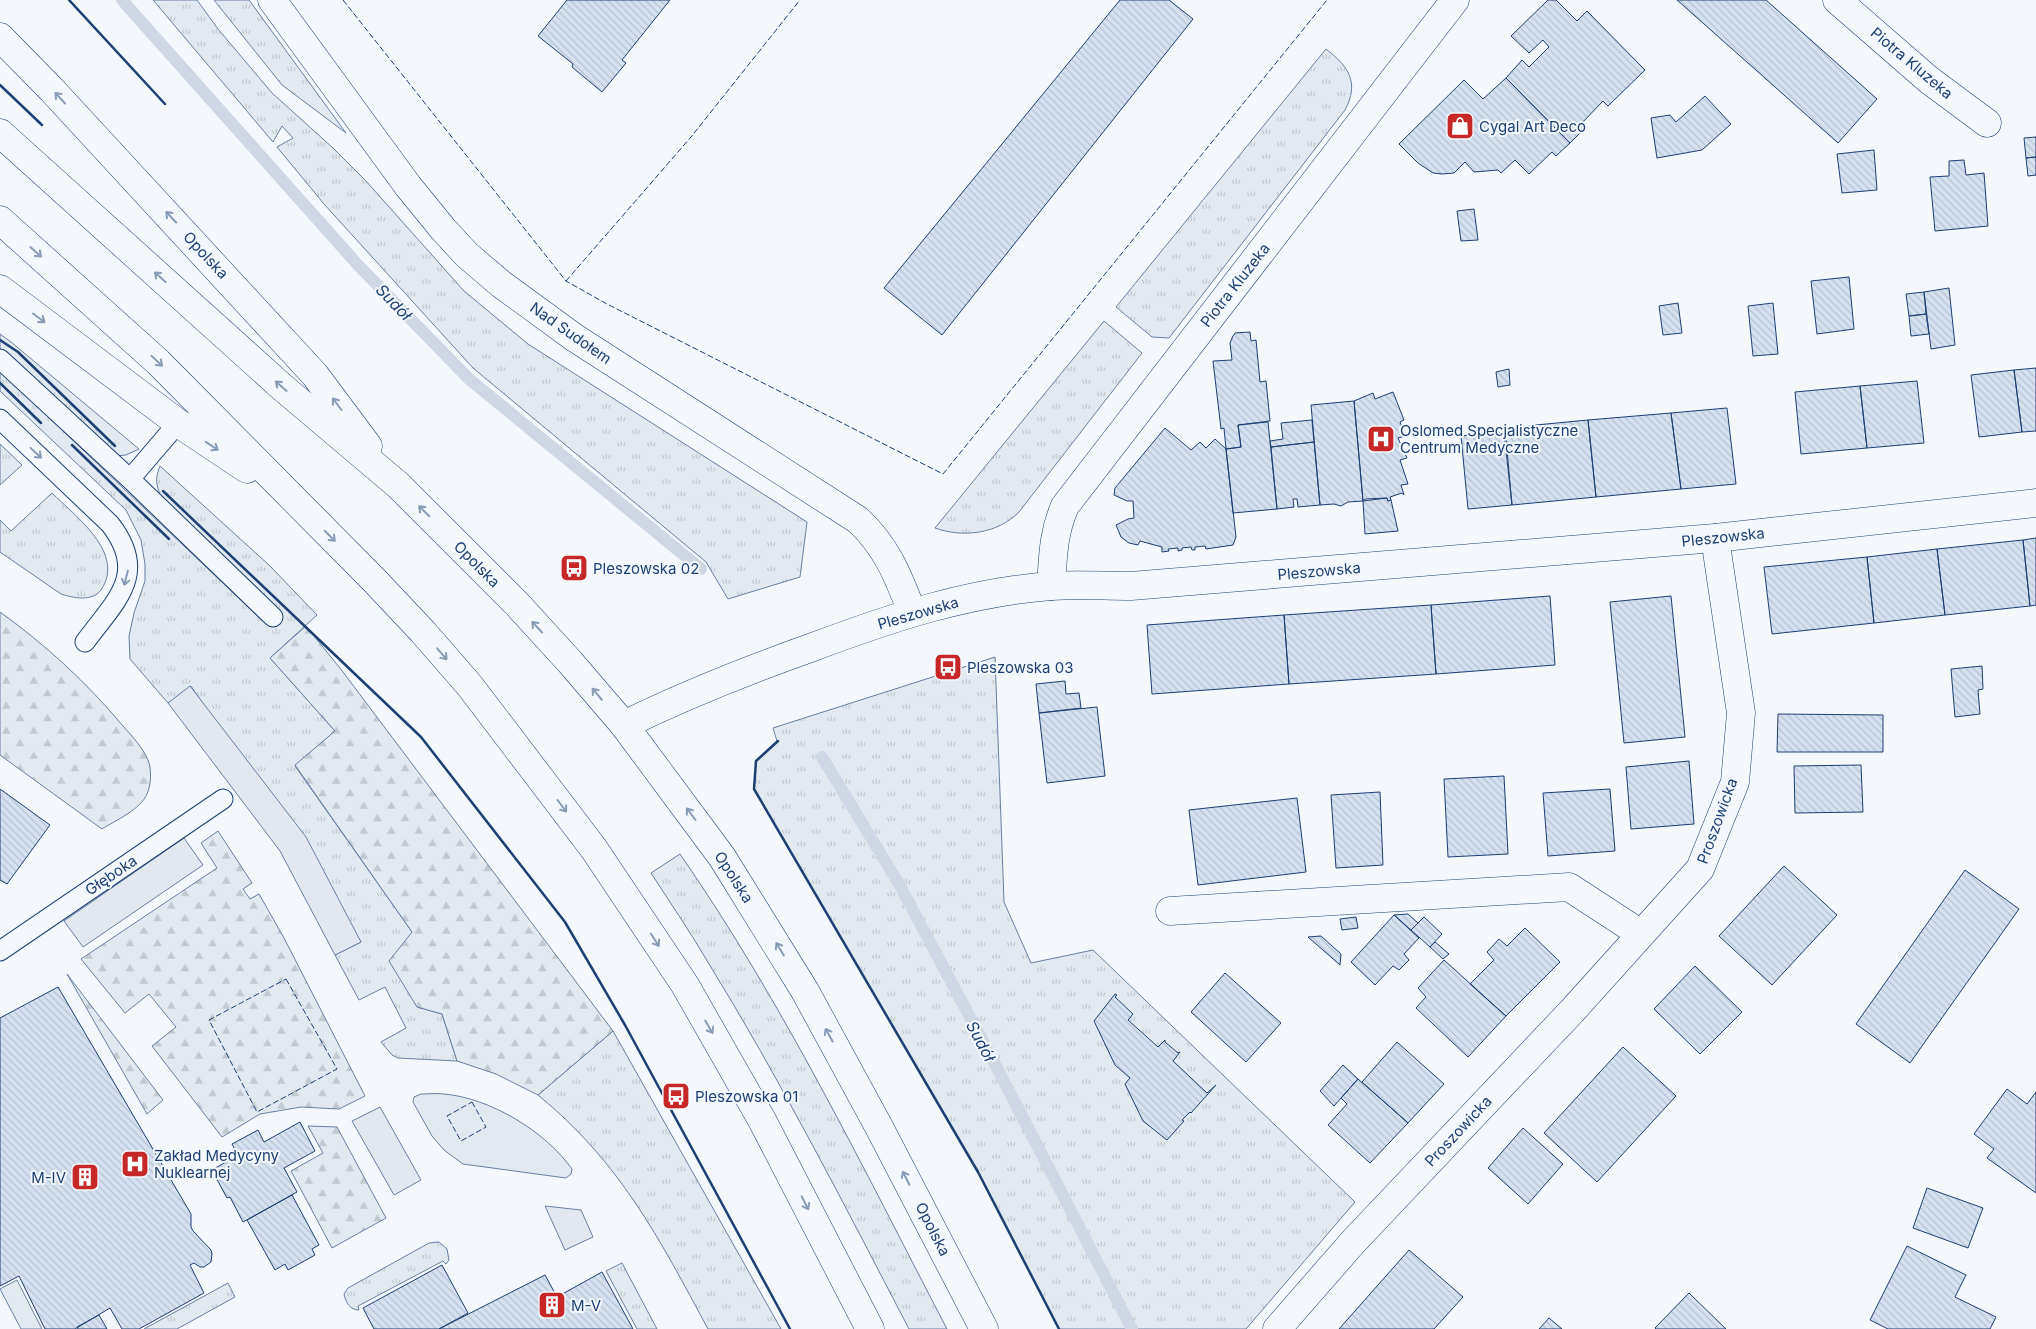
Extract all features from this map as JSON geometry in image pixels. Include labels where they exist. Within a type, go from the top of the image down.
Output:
[{"type":"street","name":"Nad Sudołem","points":[[272,0],[408,186],[443,229],[468,255],[502,284],[574,338],[858,520],[882,546],[895,570],[912,612]]},
{"type":"street","name":"Piotra Kluzeka","points":[[1051,586],[1054,537],[1058,521],[1065,506],[1455,0]]},
{"type":"street","name":"Piotra Kluzeka","points":[[1837,0],[1929,80],[1988,123]]},
{"type":"street","name":"Opolska","points":[[0,37],[59,97],[315,375],[398,485]]},
{"type":"street","name":"Opolska","points":[[0,133],[282,387],[398,485],[516,604],[570,662],[624,725],[722,857],[800,983],[879,1127],[984,1329]]},
{"type":"street","points":[[0,220],[158,362],[375,581],[470,686],[594,849],[675,970],[762,1120],[870,1329]]},
{"type":"street","points":[[0,289],[178,423],[296,502]]},
{"type":"street","name":"Pleszowska","points":[[624,725],[677,699],[860,629],[912,612],[961,600],[1051,586],[1131,586],[1715,538],[2036,503]]},
{"type":"street","name":"Proszowicka","points":[[1277,1329],[1353,1242],[1572,1011],[1700,869],[1735,782],[1741,713],[1715,538]]},
{"type":"street","points":[[1170,911],[1569,888],[1641,934]]},
{"type":"lane","points":[[0,359],[273,617]]},
{"type":"lane","points":[[0,420],[110,524],[120,537],[127,552],[129,566],[126,582],[120,594],[85,642]]},
{"type":"lane","points":[[130,480],[178,423]]},
{"type":"lane","name":"Głęboka","points":[[0,950],[222,799]]},
{"type":"green space","points":[[153,0],[197,0],[218,29],[272,93],[333,148],[366,181],[464,291],[528,344],[807,522],[800,577],[728,599],[706,562],[473,368],[324,204],[277,147],[293,138],[282,126],[273,142]]},
{"type":"green space","points":[[214,0],[249,0],[346,133],[282,85]]},
{"type":"green space","points":[[1326,49],[1346,68],[1349,75],[1351,91],[1345,110],[1169,338],[1152,337],[1116,307]]},
{"type":"green space","points":[[1104,321],[1142,353],[1019,512],[1001,525],[979,532],[957,533],[935,528]]},
{"type":"green space","points":[[0,334],[139,449],[126,455],[115,456],[0,350]]},
{"type":"green space","points":[[0,371],[267,625],[281,613],[161,496],[157,481],[160,466],[270,566],[317,615],[270,658],[335,731],[295,766],[412,932],[417,1007],[442,1014],[457,1061],[398,1058],[392,1055],[381,1042],[406,1028],[385,987],[359,1000],[335,955],[361,942],[191,686],[168,703],[130,659],[129,636],[134,613],[145,581],[145,564],[141,540],[126,510],[0,391]]},
{"type":"green space","points":[[0,444],[22,465],[0,485]]},
{"type":"green space","points":[[52,493],[84,524],[103,549],[107,562],[107,576],[101,590],[88,598],[77,598],[61,594],[0,552],[0,520],[11,531]]},
{"type":"green space","points":[[0,612],[50,651],[80,680],[134,738],[148,760],[150,782],[144,800],[133,810],[102,829],[0,755]]},
{"type":"green space","points":[[306,626],[343,672],[613,1031],[538,1095],[496,1074],[457,1061],[442,1014],[417,1007],[389,961],[412,932],[295,765],[335,731],[270,658]]},
{"type":"green space","points":[[995,657],[1004,902],[1031,963],[1093,950],[1355,1202],[1246,1329],[1059,1329],[978,1172],[754,789],[756,761],[777,741],[773,728]]},
{"type":"green space","points":[[218,831],[252,883],[243,889],[250,899],[259,894],[284,938],[365,1096],[339,1109],[301,1107],[260,1114],[222,1137],[152,1046],[176,1027],[149,994],[125,1013],[81,959],[217,868],[201,843]]},
{"type":"green space","points":[[680,854],[754,969],[788,1028],[821,1087],[947,1329],[909,1329],[811,1142],[760,1050],[699,948],[651,873]]},
{"type":"green space","points":[[67,974],[163,1100],[147,1114]]},
{"type":"green space","points":[[613,1031],[781,1329],[708,1329],[654,1233],[615,1174],[567,1121],[538,1095]]},
{"type":"green space","points":[[421,1094],[462,1097],[498,1109],[532,1130],[547,1142],[572,1169],[571,1174],[566,1178],[463,1164],[444,1150],[432,1136],[413,1102],[414,1097]]},
{"type":"green space","points":[[308,1126],[337,1127],[386,1218],[332,1248],[291,1171],[323,1153]]},
{"type":"green space","points":[[439,1242],[447,1249],[449,1260],[446,1264],[443,1261],[358,1306],[359,1310],[353,1309],[347,1303],[344,1294],[348,1288],[429,1243]]},
{"type":"green space","points":[[622,1263],[657,1329],[637,1329],[606,1271]]},
{"type":"green space","points":[[17,1280],[42,1329],[21,1329],[0,1289]]},
{"type":"green space","points":[[228,1283],[235,1297],[177,1329],[144,1329]]},
{"type":"shaded area","points":[[190,686],[306,837],[361,942],[335,955],[280,851],[168,703]]},
{"type":"shaded area","points":[[184,838],[203,865],[83,947],[64,921]]},
{"type":"shaded area","points":[[380,1107],[421,1180],[394,1195],[352,1121]]},
{"type":"shaded area","points":[[545,1206],[581,1210],[593,1237],[565,1250]]},
{"type":"building","points":[[567,0],[670,0],[622,60],[626,63],[602,92],[572,67],[573,64],[538,36]]},
{"type":"building","points":[[1120,0],[1169,0],[1193,19],[942,335],[884,288]]},
{"type":"building","points":[[1548,0],[1556,0],[1577,21],[1587,11],[1645,70],[1608,106],[1603,101],[1581,124],[1585,128],[1570,143],[1506,78],[1522,60],[1529,67],[1549,47],[1543,40],[1529,53],[1511,36]]},
{"type":"building","points":[[1677,0],[1766,0],[1877,99],[1838,143]]},
{"type":"building","points":[[1506,78],[1570,143],[1556,156],[1552,152],[1529,174],[1515,160],[1501,173],[1498,170],[1474,172],[1465,162],[1454,173],[1433,173],[1418,163],[1399,144],[1464,80],[1483,99]]},
{"type":"building","points":[[1705,96],[1731,124],[1702,150],[1657,158],[1651,118],[1670,115],[1676,122]]},
{"type":"building","points":[[2036,137],[2036,157],[2026,158],[2024,138]]},
{"type":"building","points":[[1874,150],[1877,190],[1842,193],[1837,154]]},
{"type":"building","points":[[2036,157],[2036,175],[2028,176],[2026,158]]},
{"type":"building","points":[[1964,160],[1966,175],[1984,173],[1988,226],[1935,231],[1930,177],[1949,176],[1949,161]]},
{"type":"building","points":[[1474,209],[1478,240],[1461,241],[1457,211]]},
{"type":"building","points":[[1849,277],[1854,329],[1817,334],[1811,281]]},
{"type":"building","points":[[1949,288],[1955,345],[1931,349],[1924,292]]},
{"type":"building","points":[[1924,292],[1926,314],[1909,316],[1906,294]]},
{"type":"building","points":[[1678,303],[1682,333],[1663,335],[1659,306]]},
{"type":"building","points":[[1773,303],[1778,354],[1753,356],[1748,306]]},
{"type":"building","points":[[1926,314],[1929,334],[1911,336],[1909,316]]},
{"type":"building","points":[[1250,332],[1251,341],[1256,340],[1260,382],[1266,381],[1270,421],[1238,425],[1241,447],[1226,449],[1224,428],[1221,429],[1213,361],[1232,360],[1230,343],[1233,336],[1235,333]]},
{"type":"building","points":[[2036,368],[2036,431],[2022,432],[2014,370]]},
{"type":"building","points":[[1509,369],[1510,385],[1498,387],[1496,372]]},
{"type":"building","points":[[2014,370],[2022,432],[1979,437],[1971,375]]},
{"type":"building","points":[[1917,381],[1924,443],[1867,448],[1860,386]]},
{"type":"building","points":[[1860,386],[1867,448],[1801,454],[1795,392]]},
{"type":"building","points":[[1393,392],[1404,420],[1400,422],[1405,436],[1398,438],[1407,458],[1400,460],[1408,484],[1401,485],[1404,495],[1402,493],[1390,497],[1391,500],[1388,501],[1387,498],[1365,499],[1363,501],[1354,401],[1373,393],[1375,399]]},
{"type":"building","points":[[1354,401],[1363,501],[1348,502],[1341,506],[1334,504],[1320,505],[1311,405]]},
{"type":"building","points":[[1727,408],[1736,484],[1681,489],[1671,413]]},
{"type":"building","points":[[1671,413],[1681,489],[1596,497],[1588,420]]},
{"type":"building","points":[[1312,420],[1314,442],[1271,447],[1270,441],[1283,439],[1281,423]]},
{"type":"building","points":[[1588,420],[1596,497],[1512,505],[1505,428]]},
{"type":"building","points":[[1268,422],[1277,509],[1233,513],[1226,449],[1241,447],[1238,425]]},
{"type":"building","points":[[1165,428],[1191,450],[1200,442],[1206,448],[1215,439],[1226,449],[1236,537],[1233,545],[1206,549],[1205,546],[1195,547],[1195,550],[1192,550],[1191,547],[1182,548],[1182,550],[1178,551],[1178,548],[1162,552],[1162,547],[1140,541],[1138,545],[1129,543],[1121,537],[1116,525],[1134,518],[1133,501],[1127,501],[1114,495],[1115,488]]},
{"type":"building","points":[[1504,432],[1512,505],[1468,509],[1461,436]]},
{"type":"building","points":[[1314,442],[1320,505],[1298,507],[1297,499],[1293,499],[1294,507],[1277,509],[1271,447]]},
{"type":"building","points":[[1387,498],[1388,501],[1391,500],[1398,531],[1365,534],[1363,501]]},
{"type":"building","points":[[2036,538],[2036,605],[2030,606],[2023,540]]},
{"type":"building","points":[[2023,540],[2030,606],[1945,615],[1937,549]]},
{"type":"building","points":[[1937,549],[1945,615],[1874,623],[1867,557]]},
{"type":"building","points":[[1867,557],[1874,623],[1772,634],[1764,567]]},
{"type":"building","points":[[1550,596],[1555,665],[1436,674],[1431,605]]},
{"type":"building","points":[[1671,596],[1685,737],[1624,743],[1610,602]]},
{"type":"building","points":[[1431,605],[1436,674],[1289,684],[1284,615]]},
{"type":"building","points":[[1284,615],[1289,684],[1152,694],[1147,625]]},
{"type":"building","points":[[1982,666],[1983,689],[1978,690],[1980,714],[1955,717],[1951,669]]},
{"type":"building","points":[[1065,681],[1066,694],[1079,693],[1081,708],[1039,713],[1036,684]]},
{"type":"building","points":[[1097,707],[1105,776],[1047,783],[1039,713]]},
{"type":"building","points":[[1778,714],[1883,715],[1883,752],[1777,752]]},
{"type":"building","points":[[1689,761],[1694,824],[1631,829],[1626,767]]},
{"type":"building","points":[[1861,765],[1863,812],[1795,813],[1794,766]]},
{"type":"building","points":[[1504,776],[1508,854],[1448,857],[1444,779]]},
{"type":"building","points":[[0,789],[50,825],[7,884],[0,880]]},
{"type":"building","points":[[1610,789],[1615,851],[1548,856],[1543,793]]},
{"type":"building","points":[[1380,792],[1383,865],[1336,868],[1331,795]]},
{"type":"building","points":[[1297,798],[1306,872],[1198,885],[1189,810]]},
{"type":"building","points":[[1784,866],[1837,915],[1772,985],[1719,936]]},
{"type":"building","points":[[1965,870],[2019,909],[1910,1063],[1856,1024]]},
{"type":"building","points":[[1408,914],[1418,923],[1411,930],[1394,915]]},
{"type":"building","points":[[1394,915],[1419,938],[1404,954],[1409,960],[1399,970],[1393,966],[1375,985],[1351,962]]},
{"type":"building","points":[[1356,917],[1358,928],[1342,930],[1340,919]]},
{"type":"building","points":[[1424,917],[1442,934],[1430,947],[1411,930]]},
{"type":"building","points":[[1525,928],[1560,962],[1506,1016],[1470,984],[1494,960],[1487,952],[1499,939],[1507,946]]},
{"type":"building","points":[[1321,936],[1341,954],[1340,965],[1308,937]]},
{"type":"building","points":[[1435,942],[1449,954],[1443,959],[1430,947]]},
{"type":"building","points":[[1444,960],[1506,1016],[1468,1057],[1416,1008],[1426,997],[1418,988]]},
{"type":"building","points":[[1695,966],[1742,1012],[1700,1054],[1654,1009]]},
{"type":"building","points":[[1225,973],[1281,1023],[1246,1062],[1191,1012]]},
{"type":"building","name":"M-IV","points":[[58,987],[191,1214],[191,1227],[193,1231],[211,1250],[212,1254],[211,1262],[204,1267],[194,1263],[190,1265],[204,1293],[139,1329],[122,1329],[110,1308],[75,1329],[45,1329],[19,1276],[0,1286],[0,1018]]},
{"type":"building","points":[[1115,994],[1117,995],[1115,997],[1133,1014],[1128,1020],[1158,1047],[1165,1040],[1178,1053],[1180,1052],[1173,1061],[1207,1093],[1216,1085],[1191,1113],[1182,1120],[1184,1121],[1167,1140],[1143,1121],[1125,1084],[1130,1078],[1115,1065],[1094,1021]]},
{"type":"building","points":[[1397,1042],[1444,1084],[1408,1123],[1362,1082]]},
{"type":"building","points":[[1623,1047],[1676,1096],[1597,1182],[1544,1133]]},
{"type":"building","points":[[1343,1065],[1358,1079],[1334,1106],[1320,1091]]},
{"type":"building","points":[[1358,1079],[1408,1123],[1370,1163],[1328,1125],[1347,1104],[1341,1098]]},
{"type":"building","points":[[2007,1089],[2027,1104],[2036,1092],[2036,1193],[1987,1158],[1994,1149],[1974,1134]]},
{"type":"building","points":[[300,1122],[315,1151],[284,1168],[297,1192],[243,1222],[230,1197],[227,1198],[212,1170],[238,1155],[232,1144],[258,1130],[264,1142]]},
{"type":"building","points":[[1523,1128],[1563,1164],[1528,1204],[1488,1168]]},
{"type":"building","points":[[1927,1188],[1983,1208],[1968,1248],[1913,1228]]},
{"type":"building","points":[[292,1195],[319,1245],[312,1249],[315,1255],[288,1270],[285,1264],[275,1270],[247,1220]]},
{"type":"building","points":[[1907,1246],[1966,1275],[1955,1297],[1996,1317],[1990,1329],[1888,1329],[1870,1320]]},
{"type":"building","points":[[1409,1250],[1463,1297],[1434,1329],[1339,1329]]},
{"type":"building","points":[[442,1265],[468,1313],[439,1329],[374,1329],[363,1308]]},
{"type":"building","name":"M-V","points":[[602,1272],[633,1329],[439,1329],[545,1275],[557,1297]]},
{"type":"building","points":[[1689,1293],[1726,1329],[1656,1329]]},
{"type":"building","points":[[99,1315],[107,1329],[78,1329],[77,1327]]},
{"type":"building","points":[[1549,1318],[1562,1329],[1539,1329]]},
{"type":"waterway","name":"Sudół","points":[[122,0],[358,265],[469,379],[701,569]]},
{"type":"waterway","name":"Sudół","points":[[822,757],[899,884],[995,1064],[1132,1329]]},
{"type":"fence","points":[[343,0],[566,281],[607,304],[943,474],[1327,0]]},
{"type":"fence","points":[[566,281],[691,137],[800,0]]},
{"type":"fence","points":[[286,979],[337,1069],[257,1112],[209,1020],[286,979]]},
{"type":"fence","points":[[472,1102],[486,1127],[461,1141],[447,1116],[472,1102]]},
{"type":"wall","points":[[69,0],[165,104]]},
{"type":"wall","points":[[0,85],[42,125]]},
{"type":"wall","points":[[0,340],[18,352],[115,446]]},
{"type":"wall","points":[[0,383],[41,423]]},
{"type":"wall","points":[[72,445],[169,539]]},
{"type":"wall","points":[[163,491],[421,737],[565,922],[625,1025],[790,1329]]},
{"type":"wall","points":[[778,741],[756,761],[754,789],[978,1172],[1059,1329]]},
{"type":"place","name":"Cygal Art Deco","points":[[1460,126]]},
{"type":"place","name":"Oslomed Specjalistyczne Centrum Medyczne","points":[[1381,439]]},
{"type":"place","name":"Pleszowska 02","points":[[574,568]]},
{"type":"place","name":"Pleszowska 03","points":[[948,667]]},
{"type":"place","name":"Pleszowska 01","points":[[676,1096]]},
{"type":"place","name":"Zakład Medycyny Nuklearnej","points":[[135,1164]]},
{"type":"place","name":"M-IV","points":[[85,1177]]},
{"type":"place","name":"M-V","points":[[552,1305]]}]
